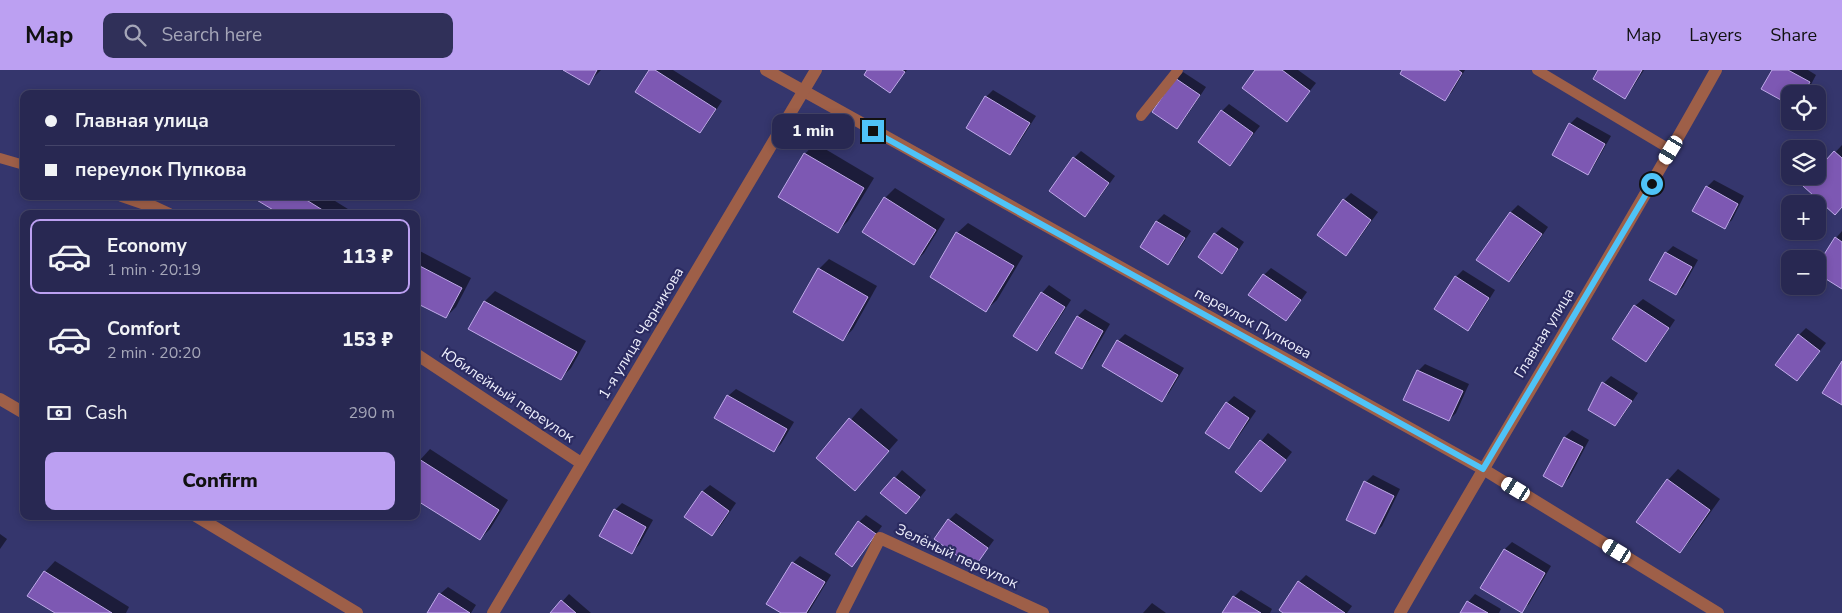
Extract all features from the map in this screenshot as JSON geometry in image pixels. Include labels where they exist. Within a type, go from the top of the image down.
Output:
[{"type":"street","name":"переулок Пупкова","points":[[766,70],[1483,469],[1718,613]]},
{"type":"street","name":"1-я улица Черникова","points":[[493,613],[816,70]]},
{"type":"street","name":"Главная улица","points":[[1400,613],[1716,70]]},
{"type":"street","points":[[134,200],[160,210]]},
{"type":"street","name":"Юбилейный переулок","points":[[420,357],[581,464]]},
{"type":"street","points":[[0,399],[20,411]]},
{"type":"street","points":[[203,520],[357,613]]},
{"type":"street","name":"Зелёный переулок","points":[[842,613],[880,538],[1043,613]]},
{"type":"lane","points":[[1141,116],[1178,70]]},
{"type":"lane","points":[[1537,70],[1671,150]]},
{"type":"lane","points":[[0,158],[20,164]]},
{"type":"building","points":[[563,70],[597,70],[589,85]]},
{"type":"building","points":[[649,70],[655,70],[716,109],[700,133],[635,92]]},
{"type":"building","points":[[867,70],[902,70],[905,72],[890,93],[864,75]]},
{"type":"building","points":[[1255,70],[1282,70],[1310,91],[1287,122],[1242,88]]},
{"type":"building","points":[[1402,70],[1458,70],[1462,73],[1445,101],[1400,74]]},
{"type":"building","points":[[1598,70],[1642,70],[1625,99],[1593,79]]},
{"type":"building","points":[[1772,70],[1788,70],[1810,82],[1808,85],[1781,85],[1781,100],[1761,89]]},
{"type":"building","points":[[1175,78],[1200,95],[1177,129],[1152,112]]},
{"type":"building","points":[[985,96],[1030,123],[1010,155],[966,128]]},
{"type":"building","points":[[1221,110],[1253,133],[1230,166],[1198,142]]},
{"type":"building","points":[[1569,123],[1605,144],[1588,175],[1552,155]]},
{"type":"building","points":[[1834,151],[1842,158],[1842,207],[1835,215],[1826,207],[1826,195],[1813,195],[1803,186],[1826,185],[1826,160]]},
{"type":"building","points":[[804,153],[864,188],[838,233],[778,197]]},
{"type":"building","points":[[1073,157],[1109,183],[1085,217],[1049,191]]},
{"type":"building","points":[[1706,186],[1738,204],[1725,229],[1692,211]]},
{"type":"building","points":[[884,197],[936,230],[914,265],[862,232]]},
{"type":"building","points":[[1343,199],[1371,220],[1346,256],[1317,235]]},
{"type":"building","points":[[257,200],[306,200],[323,210],[273,210]]},
{"type":"building","points":[[1510,212],[1542,234],[1509,282],[1476,260]]},
{"type":"building","points":[[1156,221],[1185,238],[1168,265],[1140,247]]},
{"type":"building","points":[[956,232],[1014,266],[986,312],[930,277]]},
{"type":"building","points":[[1214,233],[1238,249],[1222,274],[1198,257]]},
{"type":"building","points":[[1835,237],[1842,242],[1842,289],[1826,279],[1826,251]]},
{"type":"building","points":[[1665,252],[1692,267],[1676,295],[1649,280]]},
{"type":"building","points":[[420,266],[462,288],[446,318],[420,305]]},
{"type":"building","points":[[818,268],[868,297],[843,341],[793,312]]},
{"type":"building","points":[[1263,274],[1301,300],[1286,321],[1248,295]]},
{"type":"building","points":[[1455,276],[1489,298],[1468,331],[1434,309]]},
{"type":"building","points":[[1041,292],[1065,307],[1037,351],[1013,336]]},
{"type":"building","points":[[484,301],[577,352],[561,380],[468,329]]},
{"type":"building","points":[[1634,305],[1669,328],[1646,362],[1612,339]]},
{"type":"building","points":[[1077,316],[1103,331],[1082,369],[1055,353]]},
{"type":"building","points":[[1798,334],[1820,351],[1797,381],[1775,365]]},
{"type":"building","points":[[1117,340],[1178,375],[1162,402],[1102,366]]},
{"type":"building","points":[[1842,361],[1842,405],[1822,393]]},
{"type":"building","points":[[1417,370],[1463,391],[1449,421],[1403,400]]},
{"type":"building","points":[[1602,382],[1632,401],[1615,426],[1588,410]]},
{"type":"building","points":[[727,395],[787,429],[774,452],[714,418]]},
{"type":"building","points":[[1226,402],[1249,418],[1229,449],[1205,433]]},
{"type":"building","points":[[849,418],[889,451],[855,491],[816,458]]},
{"type":"building","points":[[1564,437],[1583,447],[1562,487],[1543,476]]},
{"type":"building","points":[[1260,440],[1286,460],[1261,492],[1235,472]]},
{"type":"building","points":[[420,460],[499,510],[480,540],[420,502]]},
{"type":"building","points":[[894,477],[920,497],[906,514],[880,493]]},
{"type":"building","points":[[1667,479],[1710,510],[1680,553],[1636,522]]},
{"type":"building","points":[[1364,481],[1394,496],[1375,534],[1346,520]]},
{"type":"building","points":[[702,491],[729,511],[712,536],[684,517]]},
{"type":"building","points":[[614,509],[646,527],[632,554],[599,536]]},
{"type":"building","points":[[948,519],[988,548],[974,568],[934,539]]},
{"type":"building","points":[[858,521],[876,534],[852,567],[835,554]]},
{"type":"building","points":[[1504,549],[1545,573],[1522,613],[1480,588]]},
{"type":"building","points":[[792,562],[825,582],[806,613],[781,613],[766,604]]},
{"type":"building","points":[[44,571],[112,613],[55,613],[27,596]]},
{"type":"building","points":[[1298,581],[1345,613],[1283,613],[1279,610]]},
{"type":"building","points":[[439,593],[470,613],[427,613]]},
{"type":"building","points":[[1233,596],[1261,613],[1222,613]]},
{"type":"building","points":[[561,600],[576,613],[550,613]]},
{"type":"building","points":[[1467,601],[1488,613],[1460,613]]},
{"type":"route","points":[[873,131],[1483,469],[1652,184]]}]
